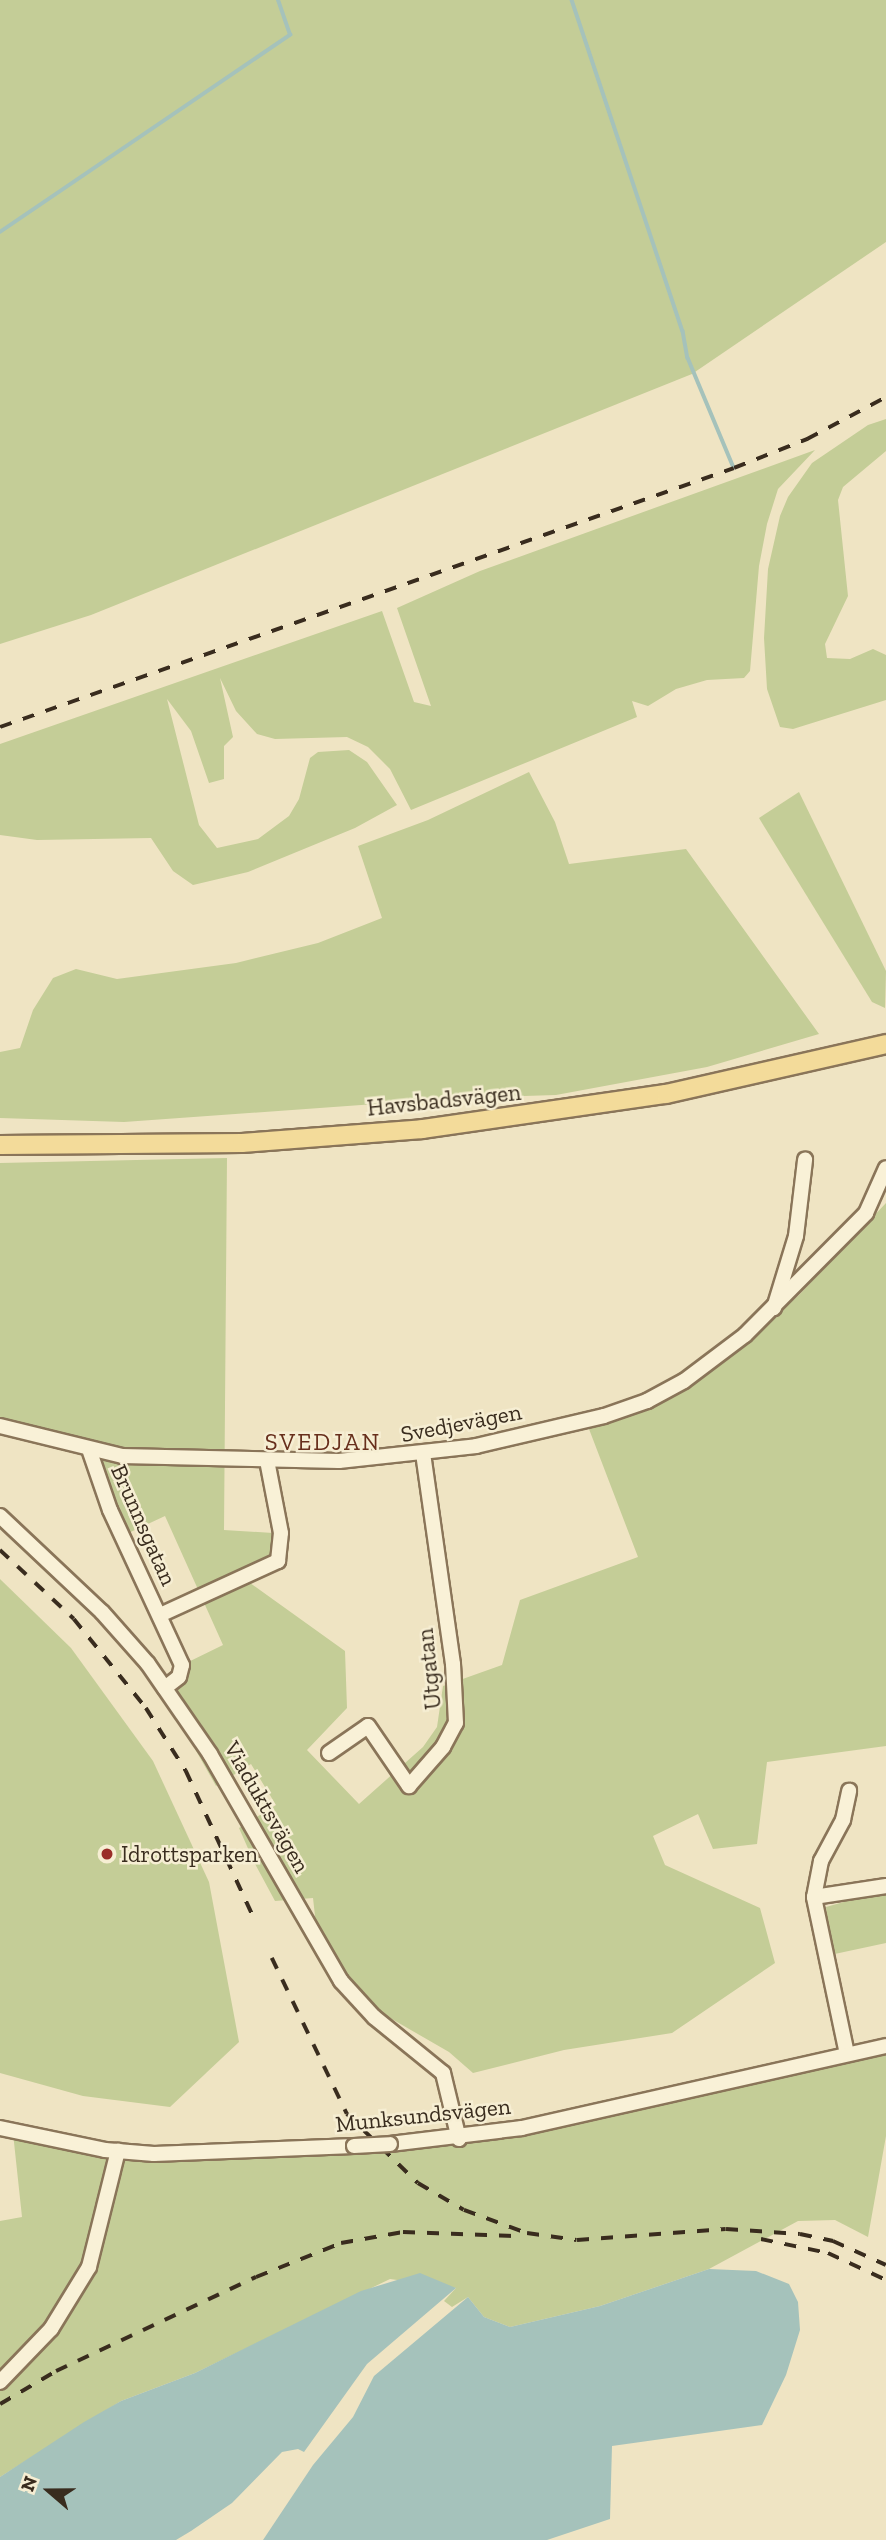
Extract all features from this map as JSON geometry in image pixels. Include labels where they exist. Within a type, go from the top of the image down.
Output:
[{"type":"main road","name":"Havsbadsvägen","points":[[0,1145],[242,1143],[496,1121],[679,1091],[886,1044]]},
{"type":"street","points":[[774,1309],[796,1236],[805,1160]]},
{"type":"street","name":"Svedjevägen","points":[[0,1426],[90,1452],[339,1461],[423,1454],[476,1446],[647,1401],[716,1359],[774,1309],[848,1233],[882,1191],[886,1168]]},
{"type":"street","name":"Brunnsgatan","points":[[90,1452],[110,1510],[182,1665],[179,1677],[165,1688]]},
{"type":"street","name":"Utgatan","points":[[329,1753],[368,1726],[409,1786],[443,1747],[456,1723],[454,1674],[423,1454]]},
{"type":"street","name":"Brunnsgatan","points":[[159,1615],[274,1565],[282,1552],[281,1533],[267,1460]]},
{"type":"street","name":"Viaduktsvägen","points":[[0,1516],[102,1612],[165,1688],[210,1754],[341,1981],[374,2017],[434,2063],[451,2098],[459,2138]]},
{"type":"street","points":[[847,2054],[814,1897],[821,1861],[843,1820],[849,1791]]},
{"type":"street","points":[[814,1897],[886,1886]]},
{"type":"street","name":"Munksundsvägen","points":[[0,2128],[118,2151],[212,2154],[459,2138],[522,2128],[886,2046]]},
{"type":"street","points":[[0,2382],[51,2329],[89,2267],[118,2151]]},
{"type":"green space","points":[[0,0],[886,0],[886,242],[692,374],[91,615],[0,644]]},
{"type":"green space","points":[[886,419],[886,451],[843,487],[838,500],[848,596],[825,644],[827,658],[850,659],[873,649],[886,655],[886,700],[793,729],[780,727],[767,689],[764,638],[768,569],[780,516],[788,497],[812,463],[868,425]]},
{"type":"green space","points":[[815,450],[778,489],[767,524],[759,566],[750,671],[744,678],[707,680],[676,689],[648,706],[632,701],[637,717],[411,810],[390,769],[368,747],[347,737],[275,739],[257,734],[236,711],[220,678],[233,737],[224,746],[224,779],[209,783],[191,731],[167,699],[199,825],[217,848],[258,839],[289,816],[299,799],[310,758],[318,752],[349,750],[367,762],[397,805],[355,828],[248,872],[193,885],[173,871],[151,838],[37,840],[0,835],[0,744],[382,611],[414,702],[431,706],[397,608],[480,571]]},
{"type":"green space","points":[[529,772],[555,822],[569,864],[686,849],[819,1034],[707,1067],[556,1095],[458,1098],[124,1122],[0,1118],[0,1052],[20,1048],[33,1010],[53,978],[76,969],[117,979],[236,963],[318,943],[382,918],[358,846],[428,820]]},
{"type":"green space","points":[[799,792],[886,971],[885,1008],[872,1002],[759,818]]},
{"type":"green space","points":[[227,1158],[224,1530],[273,1533],[272,1554],[262,1577],[250,1583],[345,1651],[347,1708],[307,1750],[359,1804],[423,1747],[437,1727],[443,1686],[502,1665],[520,1600],[638,1557],[589,1429],[740,1346],[799,1295],[886,1203],[886,1746],[767,1762],[757,1844],[713,1849],[698,1814],[653,1836],[665,1865],[760,1908],[775,1963],[672,2033],[564,2050],[473,2073],[449,2052],[371,2007],[342,1975],[317,1934],[313,1898],[275,1901],[254,1862],[239,1828],[276,1805],[251,1764],[216,1786],[165,1696],[178,1667],[223,1645],[165,1516],[122,1536],[103,1478],[103,1449],[0,1420],[0,1163]]},
{"type":"green space","name":"Idrottsparken","points":[[0,1579],[71,1648],[153,1761],[209,1882],[239,2042],[170,2107],[83,2096],[0,2073]]},
{"type":"green space","points":[[886,1890],[886,1943],[830,1955],[826,1907]]},
{"type":"green space","points":[[886,2045],[886,2136],[868,2237],[835,2220],[798,2221],[709,2269],[600,2306],[510,2327],[484,2317],[468,2297],[452,2307],[444,2301],[456,2288],[390,2279],[195,2373],[121,2401],[0,2477],[0,2221],[22,2217],[13,2133],[120,2157],[455,2139]]},
{"type":"water","points":[[709,2269],[756,2271],[789,2284],[798,2302],[800,2330],[786,2375],[762,2425],[612,2446],[610,2519],[547,2540],[263,2540],[313,2465],[353,2417],[374,2376],[468,2297],[484,2317],[510,2327],[600,2306]]},
{"type":"water","points":[[420,2273],[456,2288],[367,2364],[304,2452],[298,2449],[282,2452],[232,2503],[191,2531],[176,2540],[0,2540],[0,2477],[84,2422],[121,2401],[195,2373],[361,2291]]},
{"type":"waterway","points":[[0,232],[290,35],[278,0]]},
{"type":"waterway","points":[[572,0],[683,331],[688,358],[734,468]]},
{"type":"railway","points":[[0,727],[734,468],[807,439],[886,397]]},
{"type":"railway","points":[[0,1550],[74,1619],[146,1708],[186,1771],[252,1914]]},
{"type":"railway","points":[[272,1958],[347,2114],[418,2183],[464,2210],[527,2233],[577,2240],[726,2229],[800,2234],[833,2241],[886,2265]]},
{"type":"railway","points":[[0,2404],[56,2371],[256,2277],[341,2243],[403,2232],[514,2236]]},
{"type":"railway","points":[[761,2239],[828,2253],[886,2280]]},
{"type":"place","name":"Idrottsparken","points":[[107,1854]]},
{"type":"district","name":"SVEDJAN","points":[[323,1442]]}]
